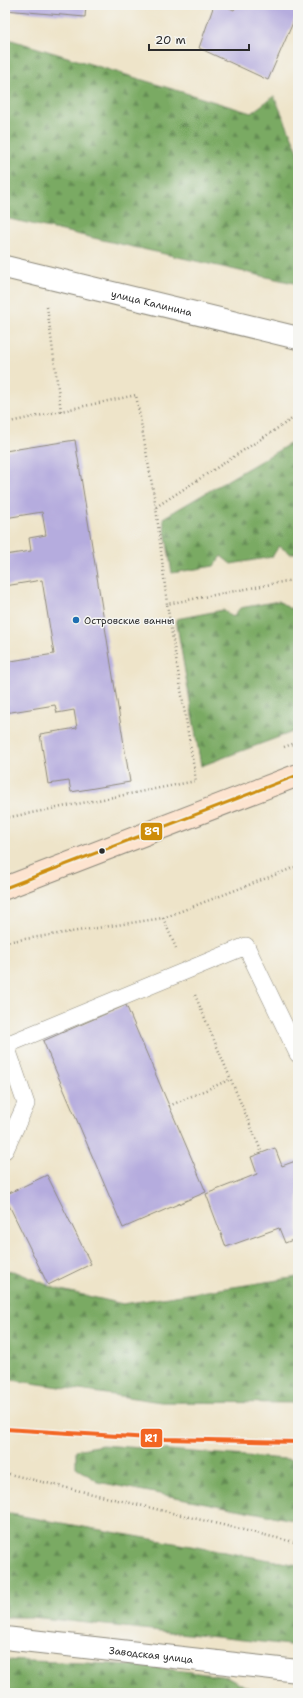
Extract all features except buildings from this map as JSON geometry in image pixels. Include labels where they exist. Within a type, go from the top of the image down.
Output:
[{"type":"main road","points":[[5,888],[298,775]]},
{"type":"street","name":"улица Калинина","points":[[5,267],[298,338]]},
{"type":"street","name":"Заводская улица","points":[[5,1638],[298,1671]]},
{"type":"lane","points":[[5,1150],[26,1104],[5,1044],[186,972],[246,946],[298,1054]]},
{"type":"path","points":[[42,276],[62,411]]},
{"type":"path","points":[[5,423],[136,395],[156,507],[167,604],[196,781],[5,818]]},
{"type":"path","points":[[156,507],[298,415]]},
{"type":"path","points":[[167,604],[298,579]]},
{"type":"path","points":[[5,942],[163,918],[298,866]]},
{"type":"path","points":[[163,918],[262,1153]]},
{"type":"path","points":[[169,1106],[231,1079]]},
{"type":"path","points":[[5,1473],[298,1543]]},
{"type":"green space","points":[[5,38],[251,113],[274,96],[298,151],[298,284],[5,218]]},
{"type":"green space","points":[[298,439],[298,552],[291,554],[279,546],[272,557],[231,564],[221,556],[214,566],[172,573],[163,518]]},
{"type":"green space","points":[[298,599],[298,730],[201,766],[176,619],[223,610],[233,617],[240,608],[279,601],[290,609]]},
{"type":"green space","points":[[14,1271],[57,1289],[123,1304],[298,1277],[298,1403],[161,1402],[5,1379],[5,1272]]},
{"type":"green space","points":[[102,1445],[298,1460],[298,1521],[98,1482],[76,1467],[76,1450]]},
{"type":"green space","points":[[5,1513],[298,1565],[298,1646],[32,1617],[5,1617]]},
{"type":"green space","points":[[5,1660],[137,1665],[228,1677],[258,1693],[5,1693]]},
{"type":"transit line","name":"89","points":[[5,888],[298,775]]},
{"type":"transit line","name":"R1","points":[[5,1429],[166,1439],[298,1442]]},
{"type":"place","name":"Островские ванны","points":[[76,620]]}]
